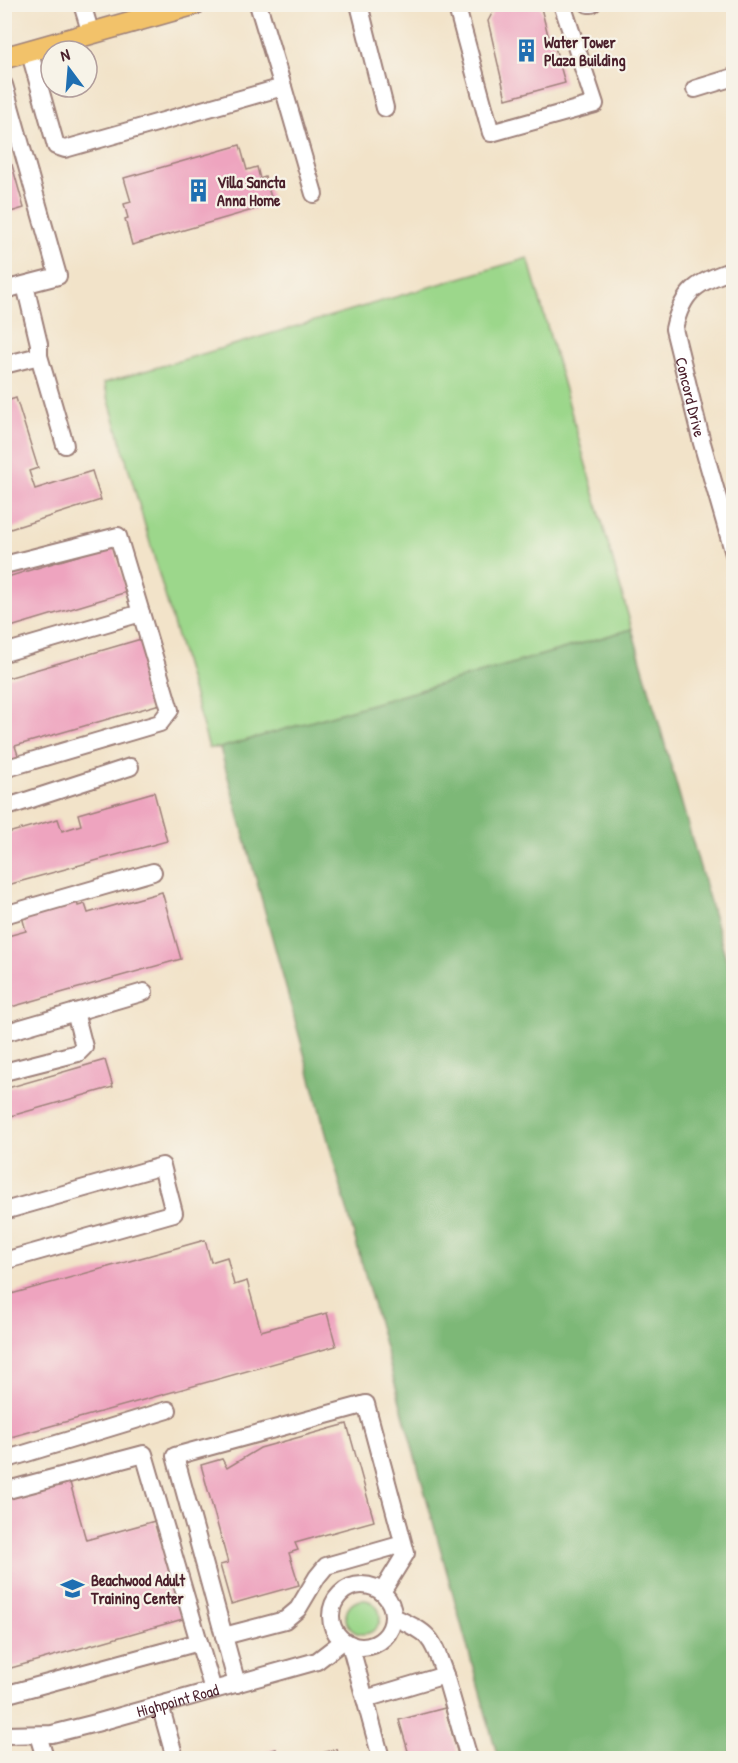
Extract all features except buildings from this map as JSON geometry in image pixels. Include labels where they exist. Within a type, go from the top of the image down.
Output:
[{"type":"main road","points":[[4,58],[195,4]]},
{"type":"street","points":[[82,4],[91,34]]},
{"type":"street","points":[[258,4],[314,194]]},
{"type":"street","points":[[358,4],[385,108]]},
{"type":"street","points":[[456,4],[492,133],[595,104],[562,4]]},
{"type":"street","points":[[29,50],[56,146],[65,149],[283,87]]},
{"type":"street","points":[[694,88],[734,77]]},
{"type":"street","points":[[4,85],[58,276],[4,290]]},
{"type":"street","name":"Concord Drive","points":[[734,270],[708,278],[697,285],[677,313],[674,329],[702,443],[734,554]]},
{"type":"street","points":[[25,285],[39,344],[39,356],[64,445]]},
{"type":"street","points":[[4,365],[39,356]]},
{"type":"street","points":[[4,565],[118,536],[170,710],[160,723],[4,770]]},
{"type":"street","points":[[4,652],[141,613]]},
{"type":"street","points":[[4,808],[130,767]]},
{"type":"street","points":[[4,915],[153,872]]},
{"type":"street","points":[[4,1033],[144,992]]},
{"type":"street","points":[[4,1072],[78,1053],[84,1047],[75,1012]]},
{"type":"street","points":[[4,1211],[162,1166],[174,1213],[4,1261]]},
{"type":"street","points":[[237,1684],[175,1456],[366,1404],[406,1553],[382,1592]]},
{"type":"street","points":[[4,1460],[168,1410]]},
{"type":"street","points":[[4,1491],[144,1454],[213,1690]]},
{"type":"street","points":[[224,1636],[285,1620],[298,1608],[326,1566],[404,1544]]},
{"type":"street","points":[[363,1584],[376,1588],[387,1596],[393,1608],[394,1617],[392,1627],[380,1642],[368,1647],[355,1647],[347,1643],[335,1631],[331,1619],[332,1605],[339,1594],[350,1587],[363,1584]]},
{"type":"street","points":[[394,1617],[421,1629],[434,1643],[446,1675],[469,1758]]},
{"type":"street","points":[[4,1695],[199,1642]]},
{"type":"street","points":[[347,1643],[381,1758]]},
{"type":"street","name":"Highpoint Road","points":[[4,1735],[51,1734],[160,1706],[317,1661],[347,1643]]},
{"type":"street","points":[[365,1700],[446,1675]]},
{"type":"street","points":[[160,1706],[175,1758]]},
{"type":"street","points":[[38,1735],[45,1758]]},
{"type":"green space","points":[[528,258],[632,629],[220,748],[209,748],[104,383]]},
{"type":"green space","points":[[632,629],[733,983],[733,1758],[498,1758],[220,748]]},
{"type":"green space","points":[[363,1600],[375,1605],[380,1617],[375,1629],[363,1634],[351,1629],[346,1617],[351,1605]]},
{"type":"place","name":"Water Tower Plaza Building","points":[[526,51]]},
{"type":"place","name":"Villa Sancta Anna Home","points":[[199,191]]},
{"type":"place","name":"Beachwood Adult Training Center","points":[[73,1589]]}]
